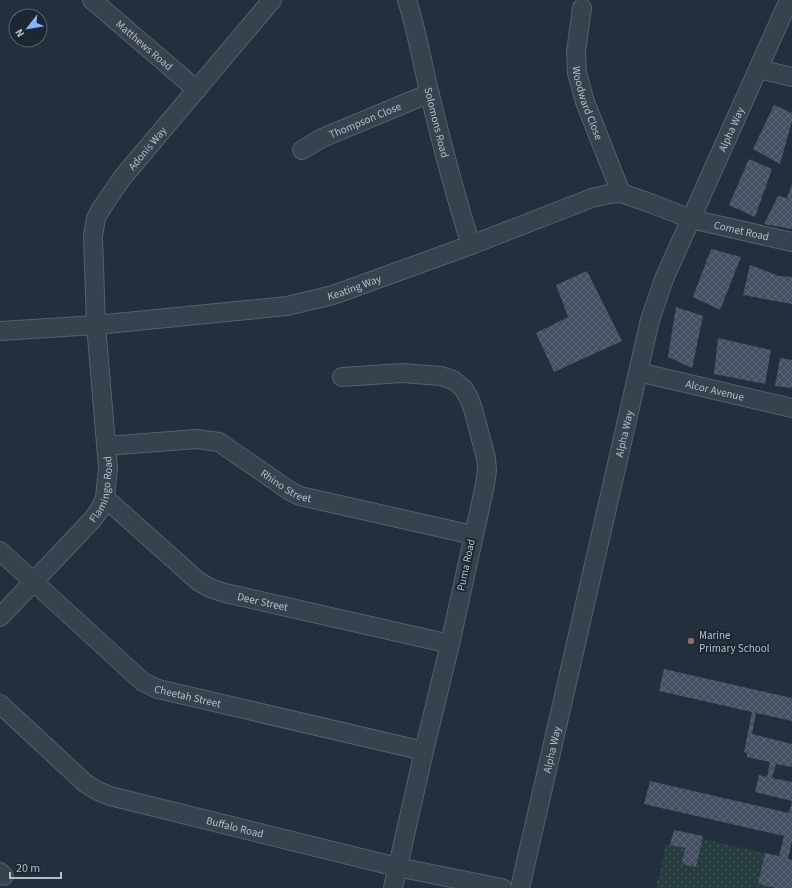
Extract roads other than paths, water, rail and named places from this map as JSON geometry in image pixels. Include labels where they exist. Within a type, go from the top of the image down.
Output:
[{"type":"street","name":"Matthews Road","points":[[92,0],[196,90]]},
{"type":"street","name":"Adonis Way","points":[[96,325],[92,236],[96,218],[108,197],[122,178],[272,0]]},
{"type":"street","name":"Solomons Road","points":[[408,0],[452,183],[471,245]]},
{"type":"street","name":"Alpha Way","points":[[520,888],[650,320],[664,279],[789,0]]},
{"type":"street","name":"Woodward Close","points":[[582,8],[576,52],[577,73],[584,102],[621,193]]},
{"type":"street","points":[[758,69],[792,77]]},
{"type":"street","name":"Thompson Close","points":[[302,150],[322,138],[430,93]]},
{"type":"street","name":"Keating Way","points":[[0,331],[96,325],[287,306],[332,295],[471,245],[592,198],[609,194],[621,193],[691,219]]},
{"type":"street","name":"Comet Road","points":[[691,219],[792,242]]},
{"type":"street","name":"Flamingo Road","points":[[0,617],[92,520],[100,509],[105,498],[108,468],[96,325]]},
{"type":"street","name":"Alcor Avenue","points":[[638,372],[792,408]]},
{"type":"street","name":"Puma Road","points":[[342,377],[402,373],[441,376],[453,380],[463,388],[469,398],[486,458],[487,470],[485,485],[450,644],[393,888]]},
{"type":"street","name":"Rhino Street","points":[[106,446],[196,439],[219,442],[290,491],[300,496],[473,535]]},
{"type":"street","name":"Deer Street","points":[[105,498],[198,581],[210,588],[225,593],[450,644]]},
{"type":"street","name":"Cheetah Street","points":[[0,551],[143,682],[158,689],[424,751]]},
{"type":"street","name":"Buffalo Road","points":[[0,704],[85,783],[110,796],[398,866],[502,888]]},
{"type":"place","name":"Marine Primary School","points":[[691,641]]}]
